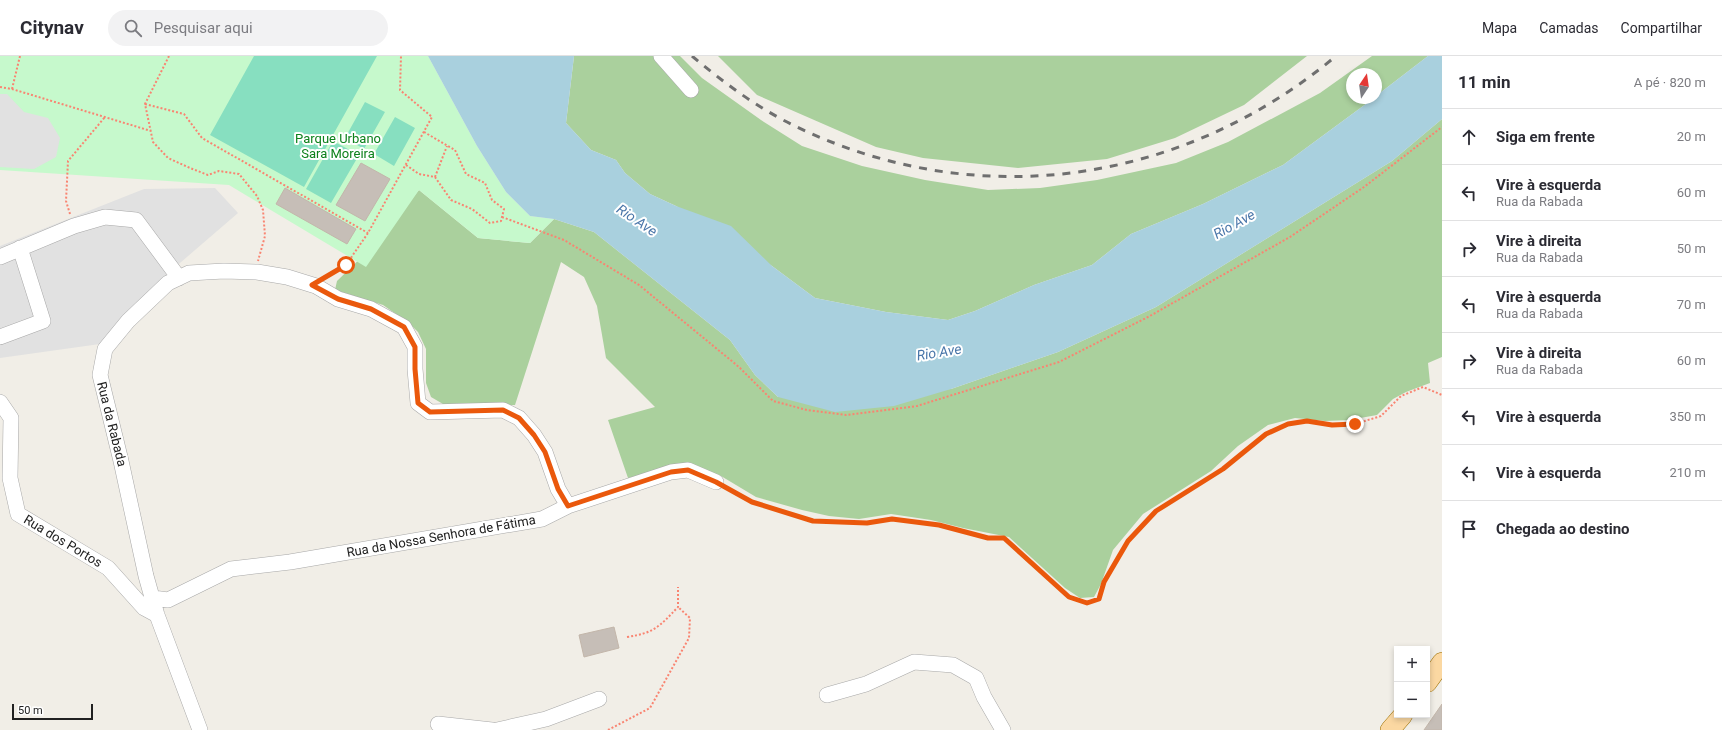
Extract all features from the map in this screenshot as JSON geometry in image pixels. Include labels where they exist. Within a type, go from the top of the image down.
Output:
[{"type":"main road","points":[[1428,682],[1442,662]]},
{"type":"main road","points":[[1390,730],[1400,718]]},
{"type":"street","points":[[661,56],[691,90]]},
{"type":"street","points":[[0,257],[74,226],[105,217],[136,220],[179,278]]},
{"type":"street","points":[[0,337],[43,321],[20,248]]},
{"type":"street","name":"Rua da Rabada","points":[[200,730],[157,615],[146,576],[121,461],[100,375],[105,349],[133,316],[168,283],[189,273],[257,272],[287,277],[312,285],[338,299],[371,309],[404,327],[415,347],[418,403],[430,412],[503,410],[519,418],[534,435],[545,452],[558,489],[568,506]]},
{"type":"street","name":"Rua dos Portos","points":[[0,402],[11,418],[10,478],[18,514],[108,568],[144,608],[157,615]]},
{"type":"street","name":"Rua da Nossa Senhora de Fátima","points":[[153,598],[168,600],[231,569],[290,562],[542,519],[568,506],[671,472],[688,470],[716,482]]},
{"type":"street","points":[[826,695],[866,684],[914,662],[953,665],[976,678],[984,697],[1003,730]]},
{"type":"street","points":[[497,730],[546,719],[599,699]]},
{"type":"street","points":[[438,724],[492,730]]},
{"type":"path","points":[[12,89],[20,56]]},
{"type":"path","points":[[169,56],[145,104],[153,142],[168,158],[208,175],[219,171],[239,174],[257,196],[263,210],[265,236],[258,259],[257,272]]},
{"type":"path","points":[[312,285],[346,265],[368,233],[432,117],[400,90],[401,56]]},
{"type":"path","points":[[0,87],[12,89],[151,132]]},
{"type":"path","points":[[145,104],[184,114],[202,138],[368,233]]},
{"type":"path","points":[[74,226],[66,201],[68,161],[104,117]]},
{"type":"path","points":[[502,217],[564,240],[639,285],[739,367],[773,401],[807,410],[846,415],[916,406],[1059,362],[1148,317],[1290,236],[1364,187],[1442,127]]},
{"type":"path","points":[[406,165],[419,174],[435,177],[451,200],[472,209],[490,223],[501,221],[504,209],[492,200],[485,183],[466,174],[455,150],[424,132]]},
{"type":"path","points":[[435,177],[448,146]]},
{"type":"path","points":[[716,482],[752,502],[813,521],[867,523],[892,519],[939,525],[988,538],[1004,538],[1069,597],[1087,603],[1099,599],[1104,582],[1128,541],[1156,511],[1223,469],[1266,434],[1288,424],[1307,421],[1332,425],[1355,424],[1381,416],[1401,396],[1423,387],[1442,395]]},
{"type":"path","points":[[627,637],[644,635],[659,627],[678,607],[678,587]]},
{"type":"path","points":[[608,730],[650,708],[688,638],[690,618],[678,607]]},
{"type":"green space","name":"Parque Urbano Sara Moreira","points":[[0,56],[428,56],[477,146],[506,192],[530,216],[554,219],[530,243],[478,238],[419,190],[366,267],[229,185],[0,170]]},
{"type":"green space","points":[[254,56],[377,56],[304,187],[210,135]]},
{"type":"green space","points":[[574,56],[680,56],[702,78],[761,120],[802,146],[862,166],[925,180],[988,190],[1040,188],[1097,180],[1176,163],[1228,142],[1320,93],[1346,74],[1346,104],[1366,104],[1283,165],[1203,204],[1131,234],[1092,265],[1034,285],[975,311],[948,320],[886,312],[815,298],[772,266],[676,206],[650,194],[625,173],[616,160],[591,150],[566,123]]},
{"type":"green space","points":[[718,56],[1307,56],[1244,105],[1175,138],[1107,159],[1018,168],[923,158],[876,147],[757,95]]},
{"type":"green space","points":[[1372,56],[1428,56],[1382,91],[1382,68],[1355,68]]},
{"type":"green space","points":[[365,102],[385,112],[364,149],[345,138]]},
{"type":"green space","points":[[395,117],[415,128],[394,166],[374,154]]},
{"type":"green space","points":[[1442,119],[1442,357],[1428,363],[1430,383],[1406,392],[1393,399],[1377,415],[1349,420],[1325,421],[1295,418],[1268,425],[1238,446],[1211,471],[1143,514],[1113,550],[1101,584],[1094,597],[1080,598],[1065,588],[1009,537],[931,520],[891,514],[859,519],[829,516],[756,497],[721,476],[693,467],[628,478],[608,420],[655,407],[606,358],[597,306],[584,277],[561,262],[515,405],[443,404],[431,397],[426,383],[426,349],[418,332],[409,323],[383,305],[335,290],[337,281],[369,250],[419,190],[478,238],[530,243],[554,219],[594,232],[730,340],[755,375],[778,397],[951,389],[1058,352],[1156,307],[1392,161]]},
{"type":"green space","points":[[333,141],[359,155],[331,203],[306,189]]},
{"type":"shaded area","points":[[0,94],[7,94],[24,112],[48,118],[60,138],[56,157],[34,169],[0,167]]},
{"type":"shaded area","points":[[215,188],[238,213],[166,275],[100,344],[0,358],[0,246],[144,189]]},
{"type":"water","name":"Rio Ave","points":[[428,56],[574,56],[566,123],[591,150],[616,160],[625,173],[650,194],[676,206],[731,226],[772,266],[815,298],[886,312],[948,320],[975,311],[1034,285],[1092,265],[1131,234],[1203,204],[1283,165],[1366,104],[1382,104],[1382,91],[1428,56],[1442,56],[1442,119],[1392,161],[1156,307],[1058,352],[951,389],[894,406],[835,412],[778,397],[755,375],[730,340],[594,232],[554,219],[530,216],[506,192],[477,146]]},
{"type":"building","points":[[361,163],[390,179],[365,221],[336,205]]},
{"type":"building","points":[[285,188],[356,229],[347,244],[276,204]]},
{"type":"building","points":[[614,627],[619,648],[584,657],[579,635]]},
{"type":"building","points":[[1442,704],[1442,730],[1424,730]]},
{"type":"railway","points":[[692,56],[729,86],[783,120],[866,154],[936,171],[1007,177],[1077,172],[1146,158],[1213,133],[1276,99],[1336,56]]},
{"type":"route","points":[[346,265],[312,285],[338,299],[371,309],[404,327],[415,347],[418,403],[430,412],[503,410],[519,418],[534,435],[545,452],[558,489],[568,506],[671,472],[688,470],[716,482],[752,502],[813,521],[867,523],[892,519],[939,525],[988,538],[1004,538],[1069,597],[1087,603],[1099,599],[1104,582],[1128,541],[1156,511],[1223,469],[1266,434],[1288,424],[1307,421],[1332,425],[1355,424]]}]
